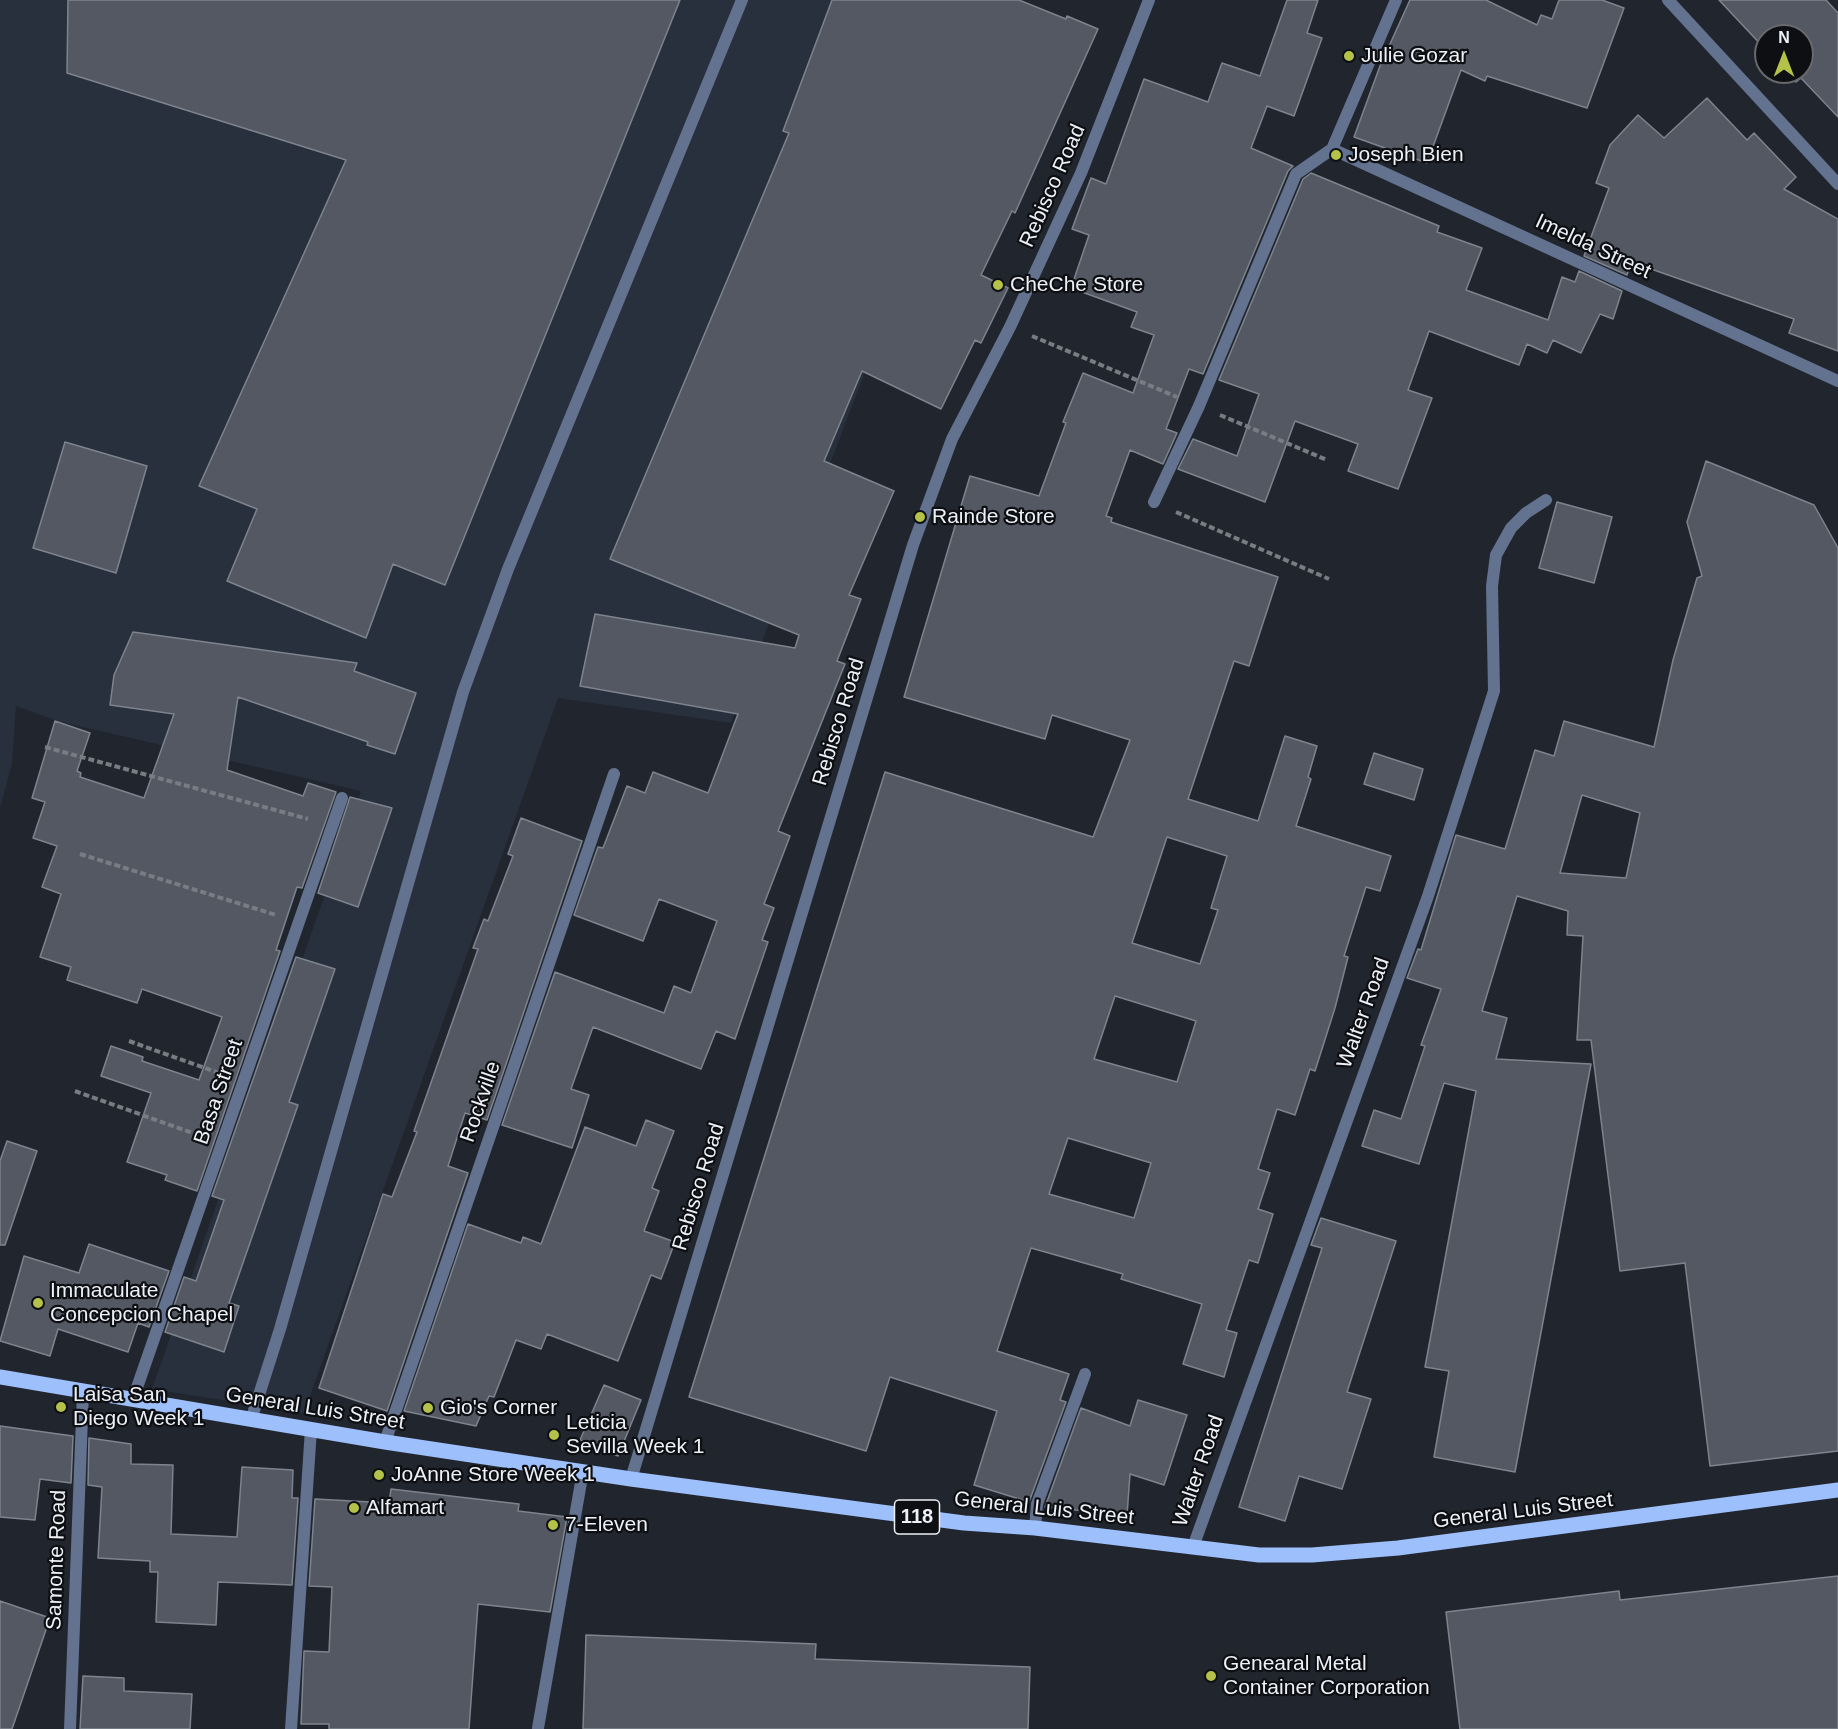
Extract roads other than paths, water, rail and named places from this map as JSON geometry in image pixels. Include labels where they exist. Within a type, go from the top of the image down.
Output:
[{"type":"main road","name":"General Luis Street","points":[[0,1377],[385,1442],[630,1479],[964,1523],[1035,1528],[1259,1556],[1312,1555],[1398,1548],[1838,1490]]},
{"type":"street","points":[[251,1420],[280,1329],[463,693],[508,569],[742,0]]},
{"type":"street","name":"Rebisco Road","points":[[630,1479],[913,545],[952,439],[1010,327],[1081,172],[1149,0]]},
{"type":"street","points":[[1154,502],[1198,406],[1296,174],[1332,149],[1396,0]]},
{"type":"street","points":[[1668,0],[1838,184]]},
{"type":"street","name":"Imelda Street","points":[[1332,149],[1838,381]]},
{"type":"street","name":"Walter Road","points":[[1193,1547],[1428,896],[1494,691],[1492,586],[1496,555],[1510,528],[1526,513],[1546,500]]},
{"type":"street","name":"Rockville","points":[[385,1442],[614,774]]},
{"type":"street","name":"Basa Street","points":[[133,1398],[342,798]]},
{"type":"street","points":[[1035,1528],[1037,1504],[1085,1374]]},
{"type":"street","name":"Samonte Road","points":[[70,1729],[83,1392]]},
{"type":"street","points":[[291,1729],[311,1429]]},
{"type":"street","points":[[538,1728],[583,1471]]},
{"type":"place","name":"Julie Gozar","points":[[1349,56]]},
{"type":"place","name":"Joseph Bien","points":[[1336,155]]},
{"type":"place","name":"CheChe Store","points":[[998,285]]},
{"type":"place","name":"Rainde Store","points":[[920,517]]},
{"type":"place","name":"Immaculate Concepcion Chapel","points":[[38,1303]]},
{"type":"place","name":"Laisa San Diego Week 1","points":[[61,1407]]},
{"type":"place","name":"Gio's Corner","points":[[428,1408]]},
{"type":"place","name":"Leticia Sevilla Week 1","points":[[554,1435]]},
{"type":"place","name":"JoAnne Store Week 1","points":[[379,1475]]},
{"type":"place","name":"Alfamart","points":[[354,1508]]},
{"type":"place","name":"7-Eleven","points":[[553,1525]]},
{"type":"place","name":"Genearal Metal Container Corporation","points":[[1211,1676]]}]
